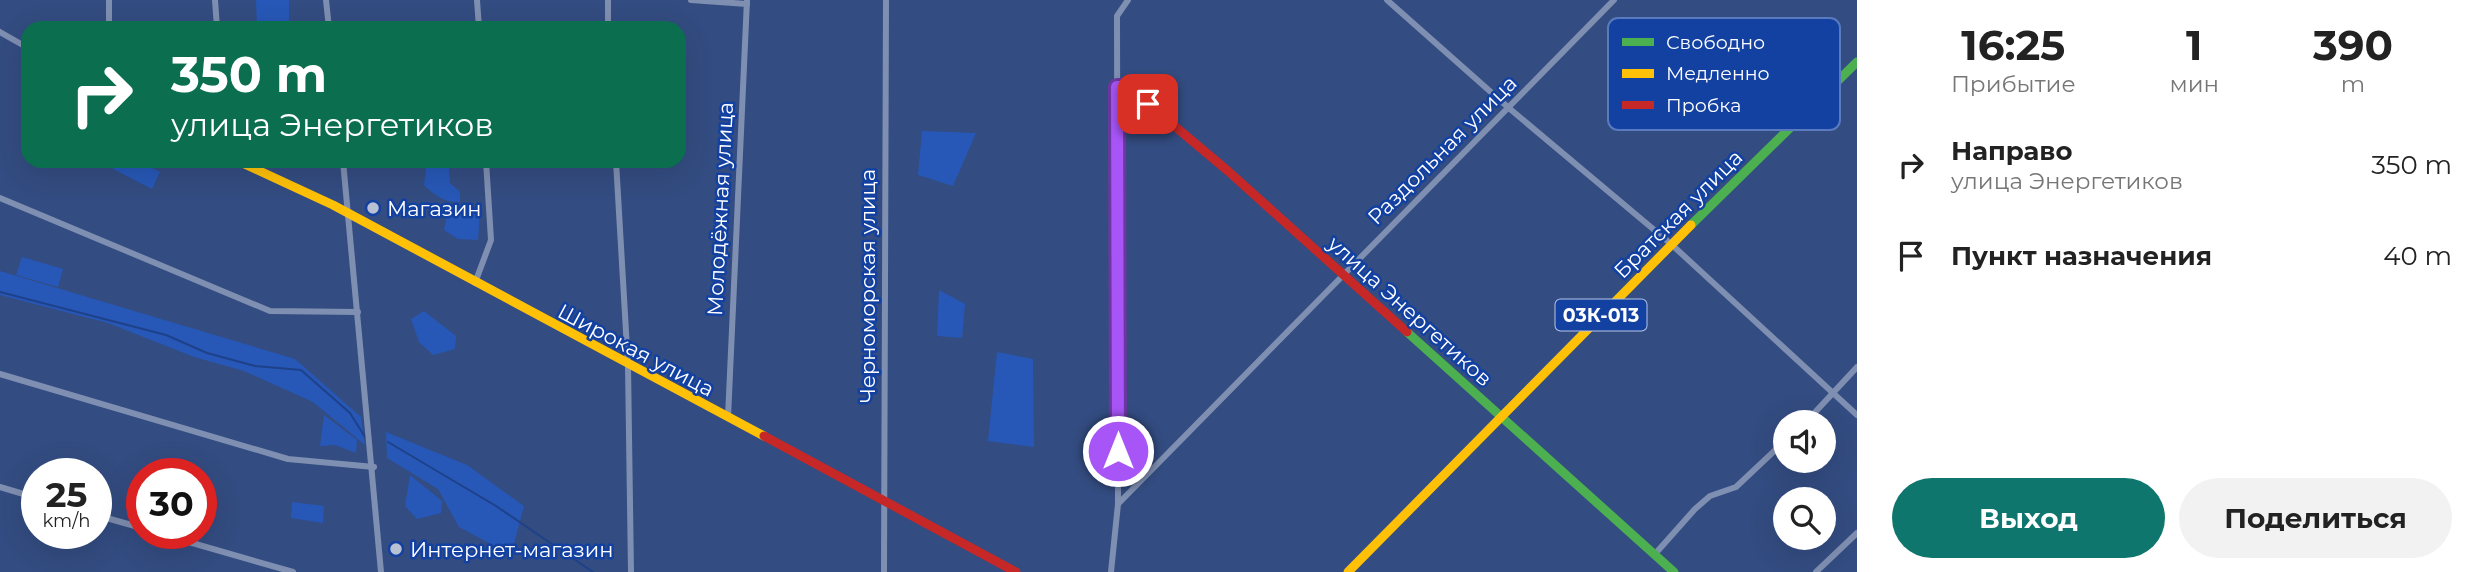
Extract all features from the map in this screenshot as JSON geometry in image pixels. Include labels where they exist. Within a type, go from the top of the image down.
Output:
[{"type":"street","points":[[109,0],[109,21]]},
{"type":"street","points":[[215,0],[216,21]]},
{"type":"street","points":[[326,0],[328,21]]},
{"type":"street","points":[[477,0],[478,21]]},
{"type":"street","points":[[607,0],[608,21]]},
{"type":"street","points":[[691,0],[747,2]]},
{"type":"street","name":"Черноморская улица","points":[[884,572],[886,0]]},
{"type":"street","points":[[1111,572],[1118,504],[1117,16],[1128,0]]},
{"type":"street","points":[[1387,0],[1510,109],[1671,244],[1834,391],[1857,415]]},
{"type":"street","name":"Раздольная улица","points":[[1118,504],[1341,274],[1510,109],[1614,0]]},
{"type":"street","name":"Молодёжная улица","points":[[728,419],[747,2]]},
{"type":"street","points":[[0,32],[21,44]]},
{"type":"street","name":"Братская улица","points":[[1840,79],[1857,62]]},
{"type":"street","name":"улица Энергетиков","points":[[1117,87],[1128,87],[1228,171],[1674,572]]},
{"type":"street","name":"Братская улица","points":[[1348,572],[1671,244],[1788,130]]},
{"type":"street","name":"Широкая улица","points":[[253,168],[349,214],[1016,572]]},
{"type":"street","points":[[344,168],[374,467],[381,572]]},
{"type":"street","points":[[475,283],[491,240],[486,168]]},
{"type":"street","points":[[616,168],[628,366],[631,572]]},
{"type":"street","points":[[0,198],[270,310],[358,312]]},
{"type":"street","points":[[1817,410],[1857,367]]},
{"type":"street","points":[[0,374],[288,459],[374,467]]},
{"type":"street","points":[[1655,554],[1702,502],[1710,496],[1736,487],[1773,452]]},
{"type":"street","points":[[0,487],[21,493]]},
{"type":"street","points":[[1816,572],[1857,533]]},
{"type":"street","points":[[213,549],[293,572]]},
{"type":"shaded area","points":[[256,0],[289,0],[289,21],[257,21]]},
{"type":"shaded area","points":[[922,131],[976,133],[953,186],[918,175]]},
{"type":"shaded area","points":[[152,168],[160,172],[152,189],[113,169]]},
{"type":"shaded area","points":[[426,168],[449,168],[450,183],[460,192],[460,202],[440,198],[424,185]]},
{"type":"shaded area","points":[[448,209],[480,210],[478,240],[458,239],[444,230]]},
{"type":"shaded area","points":[[22,257],[63,269],[58,287],[16,275]]},
{"type":"shaded area","points":[[0,271],[295,359],[361,417],[365,445],[313,402],[244,371],[194,357],[108,323],[0,295]]},
{"type":"shaded area","points":[[939,290],[965,304],[962,338],[937,336]]},
{"type":"shaded area","points":[[424,311],[456,336],[455,349],[433,355],[419,342],[411,319]]},
{"type":"shaded area","points":[[997,352],[1033,359],[1034,447],[988,441]]},
{"type":"shaded area","points":[[324,415],[357,440],[356,453],[335,445],[320,446]]},
{"type":"shaded area","points":[[386,432],[467,465],[524,506],[511,555],[459,527],[438,489],[387,458]]},
{"type":"shaded area","points":[[410,475],[442,501],[441,513],[417,519],[405,506]]},
{"type":"shaded area","points":[[292,502],[324,506],[323,523],[291,518]]},
{"type":"waterway","points":[[0,292],[166,335],[207,353],[255,366],[301,370],[350,413],[365,437]]},
{"type":"waterway","points":[[388,442],[496,506],[593,572]]},
{"type":"traffic: fast","points":[[1840,79],[1857,62]]},
{"type":"traffic: fast","points":[[1691,225],[1788,130]]},
{"type":"traffic: fast","points":[[1407,332],[1674,572]]},
{"type":"traffic: slow","points":[[253,168],[333,205],[764,436]]},
{"type":"traffic: slow","points":[[1348,572],[1691,225]]},
{"type":"traffic: jam","points":[[1117,87],[1128,87],[1228,171],[1407,332]]},
{"type":"traffic: jam","points":[[764,436],[1016,572]]},
{"type":"place","name":"Магазин","points":[[373,208]]},
{"type":"place","name":"Интернет-магазин","points":[[396,549]]},
{"type":"route","points":[[1118,451],[1117,87],[1128,87],[1148,104]]}]
